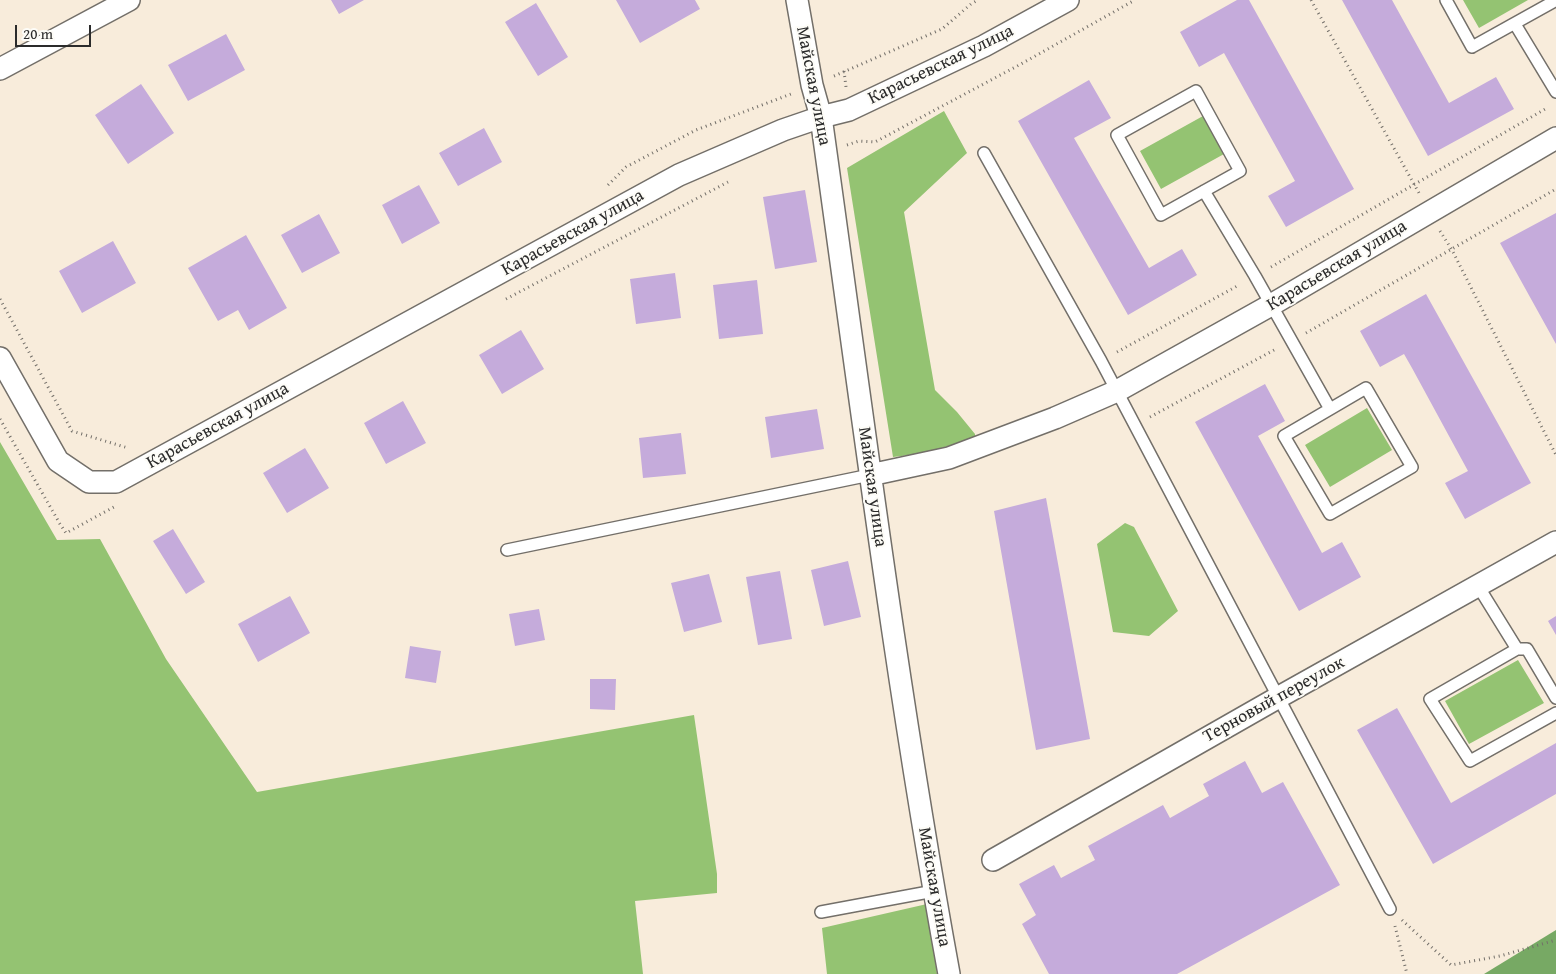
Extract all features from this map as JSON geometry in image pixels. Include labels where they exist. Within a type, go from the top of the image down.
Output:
[{"type":"street","points":[[0,69],[129,0]]},
{"type":"street","name":"Майская улица","points":[[797,0],[812,85],[821,117],[898,669],[949,974]]},
{"type":"street","name":"Карасьевская улица","points":[[0,358],[58,461],[89,482],[116,482],[680,176],[783,130],[821,117],[850,110],[984,46],[1068,0]]},
{"type":"street","name":"Карасьевская улица","points":[[870,474],[949,458],[1055,418],[1117,391],[1272,305],[1556,138]]},
{"type":"street","name":"Терновый переулок","points":[[993,860],[1556,542]]},
{"type":"lane","points":[[1446,0],[1472,47],[1552,2],[1551,0]]},
{"type":"lane","points":[[1515,24],[1556,92]]},
{"type":"lane","points":[[1196,91],[1240,171],[1204,191],[1161,215],[1117,135],[1196,91]]},
{"type":"lane","points":[[984,153],[1101,361],[1390,908]]},
{"type":"lane","points":[[1204,191],[1272,305],[1330,409]]},
{"type":"lane","points":[[1366,388],[1412,467],[1330,514],[1284,436],[1330,409],[1366,388]]},
{"type":"lane","points":[[507,550],[870,474]]},
{"type":"lane","points":[[1478,586],[1517,648]]},
{"type":"lane","points":[[1556,698],[1527,649],[1517,648],[1430,699],[1470,761],[1556,713]]},
{"type":"lane","points":[[821,912],[934,891]]},
{"type":"path","points":[[826,152],[859,141],[875,142],[1021,64],[1135,0]]},
{"type":"path","points":[[1101,361],[1255,276],[1548,107]]},
{"type":"path","points":[[499,302],[730,181]]},
{"type":"path","points":[[1134,426],[1292,341],[1556,189]]},
{"type":"path","points":[[0,299],[72,432],[132,449]]},
{"type":"path","points":[[0,419],[66,533],[118,504]]},
{"type":"path","points":[[1390,908],[1451,965],[1500,956],[1556,940]]},
{"type":"path","points":[[1390,908],[1407,974]]},
{"type":"green space","points":[[1463,0],[1528,0],[1479,28]]},
{"type":"green space","points":[[944,111],[967,153],[904,212],[935,390],[957,412],[975,434],[975,437],[935,450],[893,457],[847,168]]},
{"type":"green space","points":[[1203,116],[1224,154],[1161,189],[1140,151]]},
{"type":"green space","points":[[1367,408],[1392,450],[1330,487],[1305,445]]},
{"type":"green space","points":[[0,442],[57,540],[100,539],[166,659],[257,792],[694,715],[717,874],[717,893],[635,901],[643,974],[0,974]]},
{"type":"green space","points":[[1125,523],[1134,527],[1178,611],[1149,636],[1113,632],[1097,544]]},
{"type":"green space","points":[[1518,660],[1544,703],[1469,744],[1445,701]]},
{"type":"green space","points":[[927,904],[937,974],[827,974],[822,928]]},
{"type":"green space","points":[[1556,930],[1556,974],[1484,974]]},
{"type":"building","points":[[331,0],[364,0],[339,14]]},
{"type":"building","points":[[616,0],[695,0],[700,9],[640,43]]},
{"type":"building","points":[[1237,0],[1249,0],[1354,189],[1286,227],[1268,196],[1295,181],[1224,53],[1199,67],[1180,32]]},
{"type":"building","points":[[1342,0],[1392,0],[1449,103],[1496,77],[1514,109],[1428,156]]},
{"type":"building","points":[[536,3],[568,57],[538,76],[505,22]]},
{"type":"building","points":[[226,34],[245,70],[188,101],[168,65]]},
{"type":"building","points":[[1089,80],[1111,118],[1074,138],[1149,268],[1182,249],[1197,275],[1128,315],[1018,121]]},
{"type":"building","points":[[141,84],[174,133],[128,164],[95,115]]},
{"type":"building","points":[[484,128],[502,162],[458,186],[439,153]]},
{"type":"building","points":[[419,185],[440,223],[402,244],[382,205]]},
{"type":"building","points":[[805,190],[817,262],[775,269],[763,197]]},
{"type":"building","points":[[1556,213],[1556,344],[1500,243]]},
{"type":"building","points":[[319,214],[340,253],[302,273],[281,235]]},
{"type":"building","points":[[246,235],[287,308],[249,330],[238,310],[218,321],[188,268]]},
{"type":"building","points":[[113,241],[136,283],[82,313],[59,271]]},
{"type":"building","points":[[675,273],[681,318],[636,324],[630,279]]},
{"type":"building","points":[[757,280],[763,334],[719,339],[713,285]]},
{"type":"building","points":[[1426,294],[1531,483],[1465,519],[1445,483],[1468,471],[1412,368],[1404,354],[1380,367],[1360,331]]},
{"type":"building","points":[[521,330],[544,369],[502,394],[479,355]]},
{"type":"building","points":[[1265,384],[1285,421],[1258,436],[1322,553],[1342,542],[1361,577],[1299,611],[1195,422]]},
{"type":"building","points":[[403,401],[426,443],[386,464],[364,423]]},
{"type":"building","points":[[817,409],[824,449],[771,458],[765,417]]},
{"type":"building","points":[[681,433],[686,474],[643,478],[639,438]]},
{"type":"building","points":[[305,448],[329,488],[287,513],[263,473]]},
{"type":"building","points":[[1046,498],[1090,739],[1036,750],[994,511]]},
{"type":"building","points":[[173,529],[205,582],[186,594],[153,541]]},
{"type":"building","points":[[848,561],[861,617],[824,626],[811,570]]},
{"type":"building","points":[[780,571],[792,639],[758,645],[746,577]]},
{"type":"building","points":[[709,574],[722,622],[684,632],[671,583]]},
{"type":"building","points":[[290,596],[310,633],[258,662],[238,624]]},
{"type":"building","points":[[539,609],[545,640],[515,646],[509,614]]},
{"type":"building","points":[[1556,616],[1556,635],[1548,621]]},
{"type":"building","points":[[410,646],[441,651],[436,683],[405,678]]},
{"type":"building","points":[[590,679],[616,679],[615,710],[590,709]]},
{"type":"building","points":[[1397,708],[1451,803],[1556,743],[1556,794],[1433,864],[1357,730]]},
{"type":"building","points":[[1245,761],[1262,793],[1283,782],[1340,885],[1177,974],[1049,974],[1022,924],[1036,915],[1019,884],[1054,865],[1061,878],[1095,860],[1088,846],[1163,805],[1170,818],[1209,796],[1203,784]]}]
